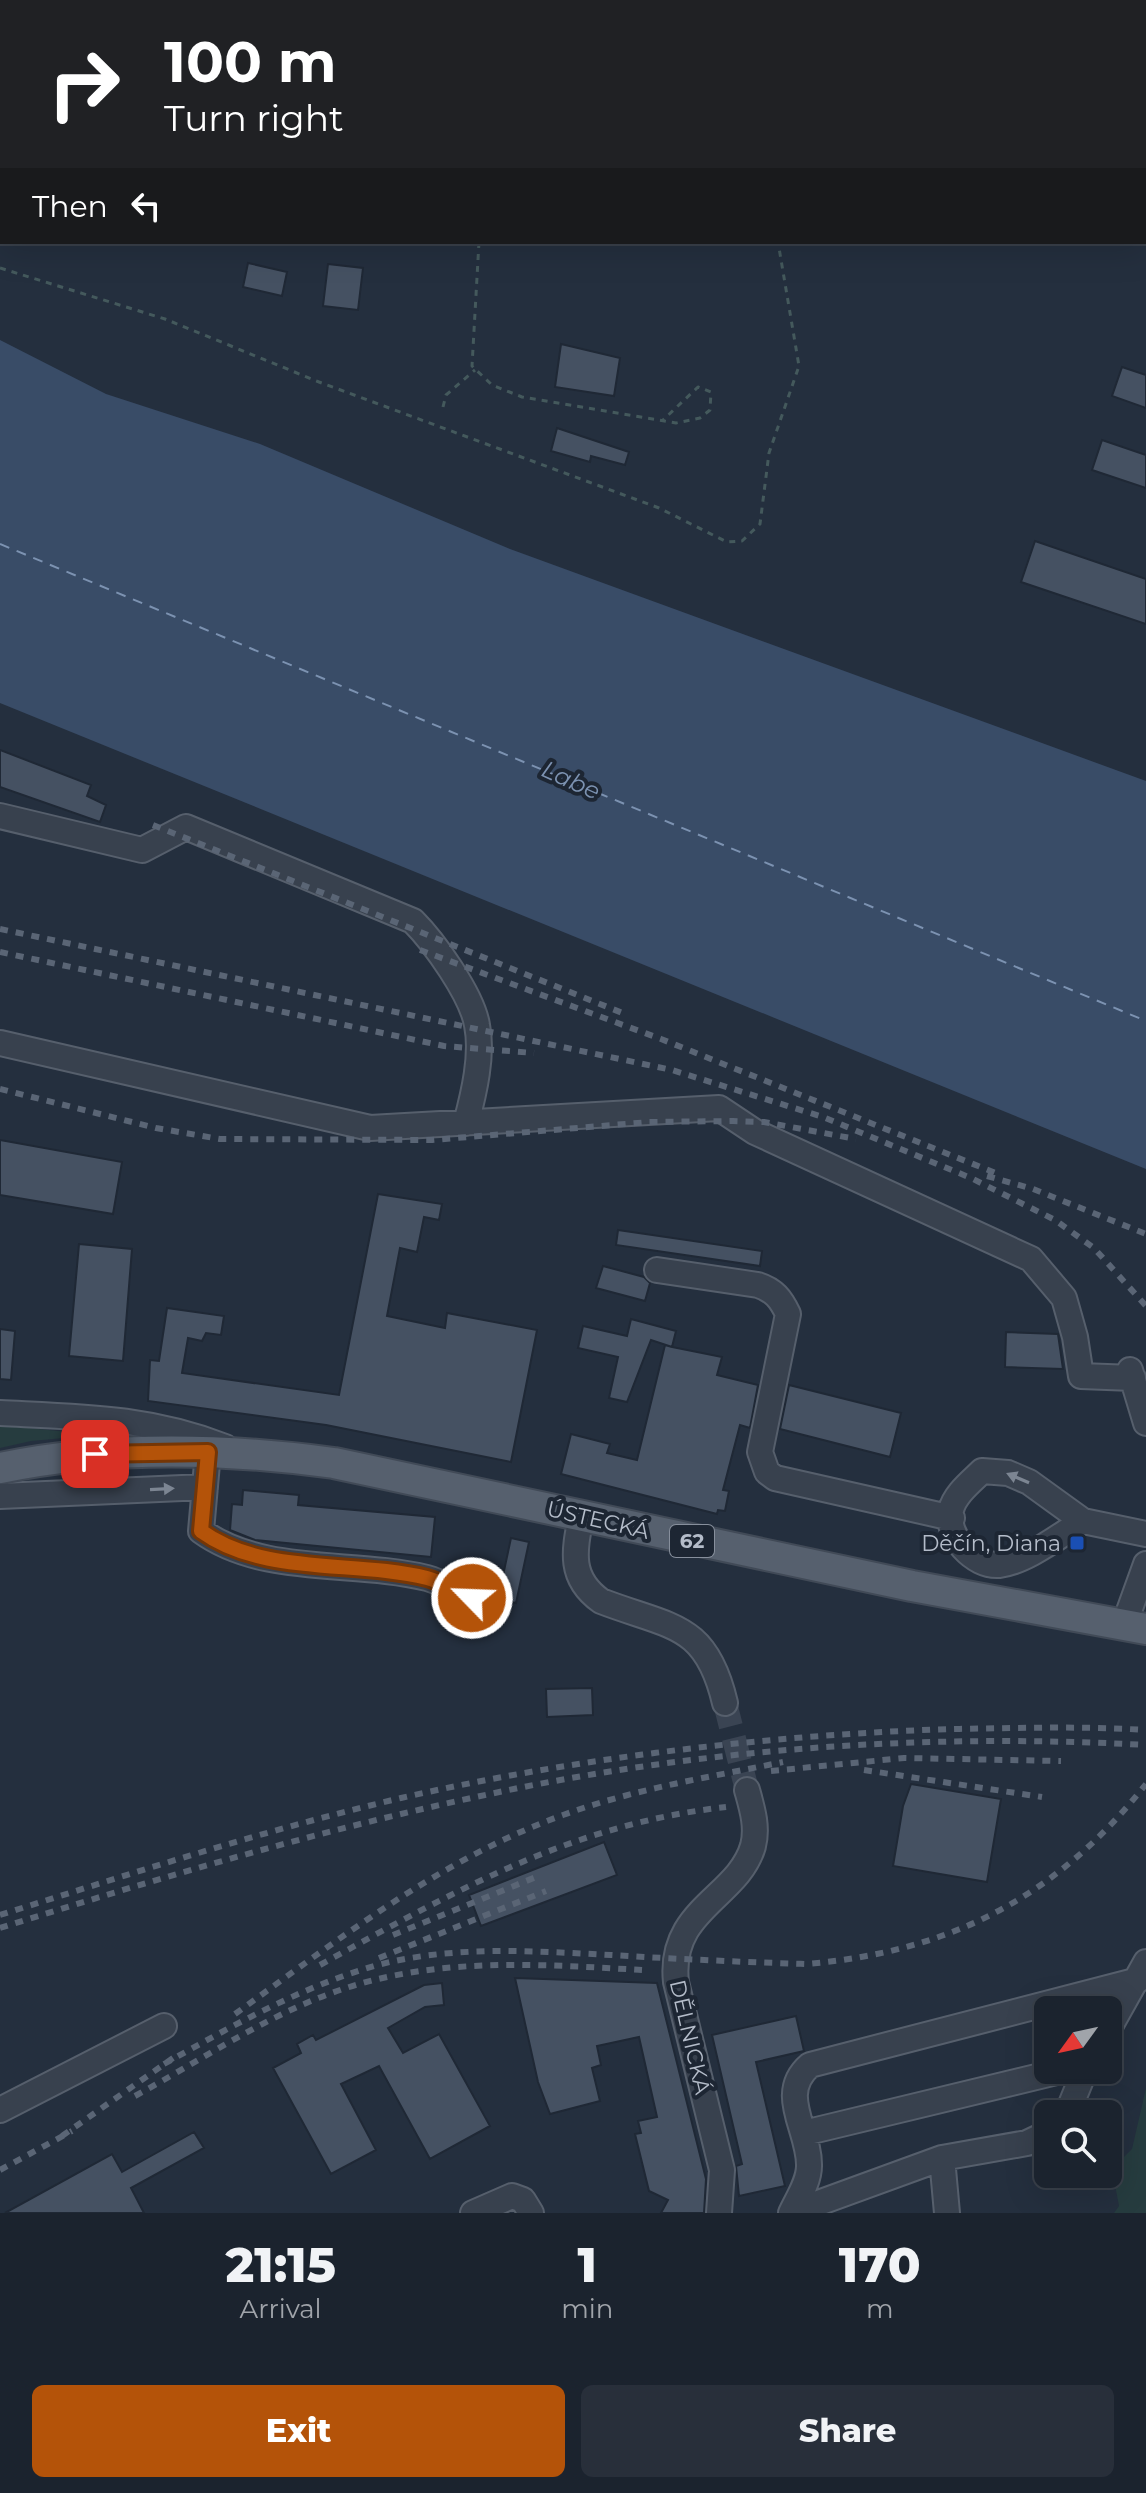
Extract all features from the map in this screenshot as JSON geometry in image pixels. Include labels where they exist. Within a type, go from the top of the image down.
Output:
[{"type":"main road","name":"ÚSTECKÁ","points":[[0,1468],[95,1454],[208,1452],[381,1470],[581,1517],[912,1586],[1135,1627]]},
{"type":"street","points":[[0,816],[142,850],[186,827],[413,921],[441,949],[478,1024],[476,1080],[466,1123]]},
{"type":"street","points":[[0,1043],[370,1128],[719,1108],[755,1132],[1031,1259],[1064,1298],[1075,1337],[1081,1376],[1131,1374],[1146,1423]]},
{"type":"street","points":[[657,1270],[758,1285],[770,1289],[781,1300],[788,1314],[760,1452],[767,1472],[790,1481],[952,1518]]},
{"type":"street","name":"ÚSTECKÁ","points":[[0,1413],[120,1418],[150,1423],[239,1453]]},
{"type":"street","points":[[208,1452],[201,1531],[224,1547],[297,1562],[428,1579],[472,1598]]},
{"type":"street","points":[[1083,1521],[1001,1565],[983,1563],[970,1555],[956,1537],[951,1512],[961,1491],[982,1471],[1008,1473],[1029,1482],[1083,1521],[1146,1534]]},
{"type":"street","points":[[0,1496],[205,1487]]},
{"type":"street","points":[[581,1517],[574,1554],[576,1571],[589,1593],[601,1601],[692,1636],[718,1670],[725,1703]]},
{"type":"street","points":[[1135,1627],[1146,1564]]},
{"type":"street","name":"DĚLNICKÁ","points":[[719,2213],[722,2170],[675,1972],[677,1949],[686,1930],[739,1869],[753,1845],[753,1812],[747,1790]]},
{"type":"street","points":[[1122,2006],[1142,1971]]},
{"type":"street","points":[[791,2213],[809,2169],[804,2133],[793,2095],[795,2082],[810,2065],[1142,1971]]},
{"type":"street","points":[[0,2110],[164,2026]]},
{"type":"street","points":[[804,2133],[1034,2077]]},
{"type":"street","points":[[791,2213],[942,2158],[1034,2140]]},
{"type":"street","points":[[942,2158],[947,2213]]},
{"type":"street","points":[[473,2213],[512,2196],[523,2200],[531,2213]]},
{"type":"path","points":[[479,244],[472,353],[475,370],[492,385],[522,397],[662,421],[700,418],[710,410],[711,392],[698,387],[662,421]]},
{"type":"path","points":[[0,268],[165,319],[319,382],[659,508],[727,542],[734,542],[753,534],[760,524],[769,453],[799,366],[778,244]]},
{"type":"path","points":[[443,407],[446,395],[475,370]]},
{"type":"green space","points":[[0,1425],[97,1435],[31,1441],[0,1448]]},
{"type":"green space","points":[[1146,2088],[1146,2213],[1114,2213],[1119,2206],[1116,2188],[1122,2188],[1122,2159],[1132,2149]]},
{"type":"water","name":"Labe","points":[[0,340],[106,394],[260,444],[510,549],[1146,781],[1146,1169],[0,703]]},
{"type":"building","points":[[248,263],[287,272],[282,296],[243,287]]},
{"type":"building","points":[[328,264],[363,268],[358,310],[323,306]]},
{"type":"building","points":[[561,344],[620,358],[614,396],[555,387]]},
{"type":"building","points":[[1122,367],[1146,375],[1146,408],[1112,396]]},
{"type":"building","points":[[557,428],[629,452],[625,465],[591,456],[590,462],[551,451]]},
{"type":"building","points":[[1102,440],[1146,455],[1146,488],[1092,470]]},
{"type":"building","points":[[1035,541],[1146,579],[1146,624],[1021,582]]},
{"type":"building","points":[[0,750],[91,785],[87,796],[106,805],[100,822],[0,787]]},
{"type":"building","points":[[0,1140],[122,1162],[113,1214],[0,1195]]},
{"type":"building","points":[[378,1194],[442,1204],[439,1220],[424,1217],[417,1252],[400,1248],[387,1316],[445,1328],[447,1313],[537,1330],[511,1462],[326,1425],[148,1401],[150,1360],[159,1361],[167,1308],[224,1316],[221,1335],[206,1333],[202,1341],[188,1338],[182,1373],[339,1395]]},
{"type":"building","points":[[618,1230],[762,1251],[760,1266],[616,1245]]},
{"type":"building","points":[[79,1244],[132,1249],[123,1361],[69,1356]]},
{"type":"building","points":[[603,1266],[644,1277],[650,1283],[645,1301],[596,1288]]},
{"type":"building","points":[[631,1319],[676,1331],[672,1347],[651,1340],[627,1402],[609,1398],[618,1357],[578,1348],[583,1326],[627,1336]]},
{"type":"building","points":[[0,1329],[15,1331],[11,1380],[0,1379]]},
{"type":"building","points":[[1006,1332],[1058,1334],[1063,1369],[1005,1367]]},
{"type":"building","points":[[665,1345],[722,1357],[717,1375],[758,1385],[750,1428],[740,1425],[723,1490],[729,1491],[725,1511],[718,1510],[717,1514],[561,1474],[571,1434],[610,1444],[607,1453],[637,1460]]},
{"type":"building","points":[[789,1385],[901,1413],[890,1457],[780,1429]]},
{"type":"building","points":[[243,1490],[299,1495],[298,1505],[435,1517],[431,1557],[255,1540],[230,1530],[232,1504],[242,1505]]},
{"type":"building","points":[[511,1538],[529,1542],[516,1603],[498,1599]]},
{"type":"building","points":[[592,1688],[593,1715],[547,1717],[546,1689]]},
{"type":"building","points":[[911,1784],[1001,1799],[987,1882],[893,1866],[903,1806]]},
{"type":"building","points":[[604,1842],[617,1875],[481,1926],[469,1895]]},
{"type":"building","points":[[515,1978],[657,1983],[706,2179],[704,2213],[661,2213],[668,2200],[649,2191],[635,2134],[641,2133],[638,2121],[657,2117],[639,2037],[597,2046],[601,2065],[592,2068],[600,2101],[550,2114],[538,2082]]},
{"type":"building","points":[[442,1983],[444,2005],[425,2007],[388,2028],[403,2053],[439,2034],[490,2126],[430,2159],[379,2066],[341,2084],[376,2150],[331,2174],[273,2068],[301,2053],[297,2044],[313,2035],[316,2040],[424,1985]]},
{"type":"building","points":[[796,2016],[804,2051],[756,2062],[785,2186],[739,2196],[736,2166],[742,2164],[712,2035]]},
{"type":"building","points":[[194,2132],[204,2148],[131,2188],[144,2213],[5,2213],[112,2154],[122,2172]]},
{"type":"ferry route","points":[[0,544],[1146,1021]]},
{"type":"tunnel","points":[[725,1703],[747,1790]]},
{"type":"railway","points":[[153,825],[625,1014]]},
{"type":"railway","points":[[0,929],[672,1070],[823,1117],[971,1178],[1055,1220],[1094,1248],[1146,1306]]},
{"type":"railway","points":[[420,950],[661,1039],[998,1174]]},
{"type":"railway","points":[[0,952],[444,1046],[534,1053]]},
{"type":"railway","points":[[0,1089],[156,1128],[220,1139],[432,1140],[649,1122],[733,1121],[764,1122],[856,1139]]},
{"type":"railway","points":[[987,1176],[1033,1189],[1146,1234]]},
{"type":"railway","points":[[0,1915],[300,1824],[401,1798],[537,1771],[675,1750],[883,1732],[1074,1728],[1146,1730]]},
{"type":"railway","points":[[0,1928],[305,1838],[490,1794],[651,1765],[734,1755],[899,1743],[982,1741],[1146,1745]]},
{"type":"railway","points":[[771,1771],[904,1758],[1061,1761]]},
{"type":"railway","points":[[235,2014],[392,1903],[475,1854],[518,1833],[617,1798],[783,1762]]},
{"type":"railway","points":[[864,1770],[1042,1797]]},
{"type":"railway","points":[[164,2064],[241,2022],[319,1985],[403,1959],[462,1952],[522,1951],[806,1964],[907,1947],[953,1932],[1037,1888],[1075,1859],[1146,1784]]},
{"type":"railway","points":[[320,1965],[466,1887],[565,1845],[670,1816],[726,1807]]},
{"type":"railway","points":[[393,1935],[541,1875]]},
{"type":"railway","points":[[379,1958],[546,1891]]},
{"type":"railway","points":[[135,2096],[279,2016],[329,1994],[367,1982],[406,1973],[484,1966],[642,1970]]},
{"type":"railway","points":[[62,2136],[173,2058]]},
{"type":"railway","points":[[0,2170],[72,2131]]},
{"type":"place","name":"Děčín, Diana","points":[[1077,1543]]},
{"type":"route","points":[[95,1454],[169,1450],[208,1452],[201,1531],[224,1547],[297,1562],[428,1579],[472,1598]]}]
